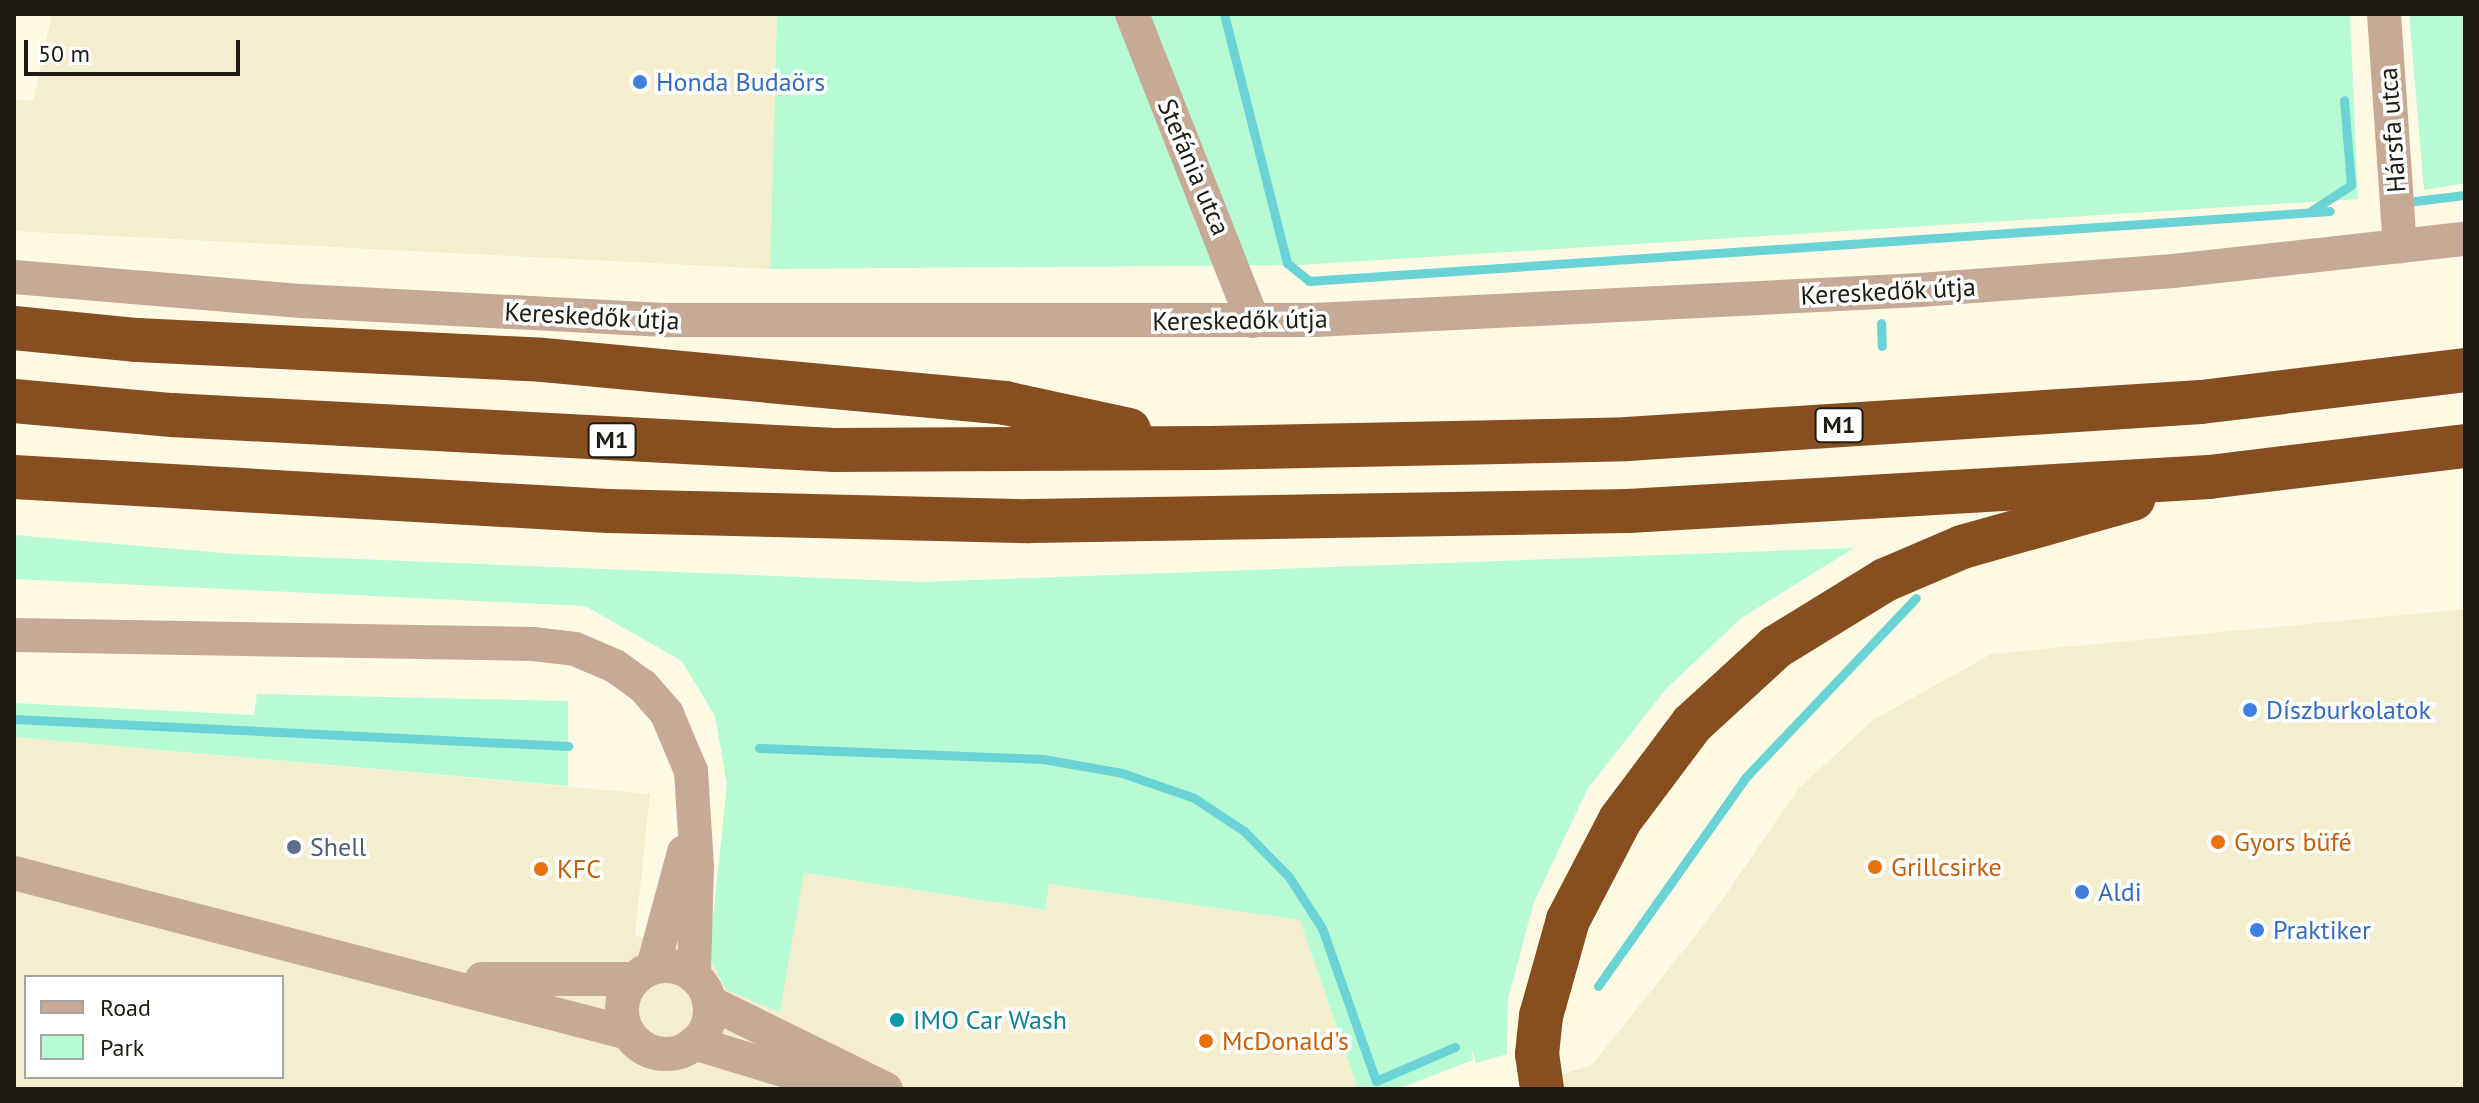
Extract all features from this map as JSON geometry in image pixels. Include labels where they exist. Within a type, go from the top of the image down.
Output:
[{"type":"highway","points":[[14,328],[137,340],[543,360],[1005,403],[1210,448]]},
{"type":"highway","name":"M1","points":[[14,401],[172,415],[834,450],[1210,448],[1627,439],[2201,402],[2465,370]]},
{"type":"highway","points":[[14,477],[608,511],[1030,521],[1628,511],[2209,477],[2465,446]]},
{"type":"highway","points":[[1542,1089],[1537,1054],[1541,1016],[1568,920],[1620,820],[1692,724],[1730,687],[1776,647],[1885,580],[1962,547],[2209,477]]},
{"type":"street","name":"Stefánia utca","points":[[1132,14],[1253,321]]},
{"type":"street","name":"Hársfa utca","points":[[2384,14],[2400,246]]},
{"type":"street","name":"Kereskedők útja","points":[[14,277],[287,300],[670,320],[1253,321],[1920,290],[2465,239]]},
{"type":"street","points":[[14,635],[533,644],[575,649],[615,666],[643,686],[667,714],[691,771],[695,799],[701,989],[708,1022],[694,1043]]},
{"type":"street","points":[[695,799],[643,973],[621,1006],[628,1033],[637,1044],[661,1053],[694,1043],[845,1089]]},
{"type":"street","points":[[14,873],[432,978],[628,1033]]},
{"type":"street","points":[[432,978],[643,973],[681,968],[701,989],[886,1089]]},
{"type":"shaded area","points":[[52,14],[777,14],[770,269],[14,231],[14,99],[33,101]]},
{"type":"shaded area","points":[[2465,609],[2465,1089],[1514,1089],[1592,1065],[1711,916],[1798,789],[1873,720],[1991,654]]},
{"type":"shaded area","points":[[14,737],[650,794],[635,936],[709,956],[779,1012],[803,873],[1044,910],[1048,884],[1300,920],[1358,1089],[14,1089]]},
{"type":"green space","points":[[777,14],[2350,14],[2358,199],[1299,265],[770,269]]},
{"type":"green space","points":[[2409,14],[2465,14],[2465,183],[2424,190]]},
{"type":"green space","points":[[14,535],[234,554],[922,582],[1854,548],[1740,619],[1666,689],[1588,788],[1534,902],[1508,999],[1507,1054],[1476,1063],[1471,1048],[1473,1060],[1398,1089],[1358,1089],[1300,920],[1049,884],[1045,910],[804,873],[780,1012],[726,990],[709,956],[727,784],[715,716],[682,661],[585,606],[14,579]]},
{"type":"green space","points":[[257,694],[568,701],[568,786],[14,737],[14,703],[254,715]]},
{"type":"waterway","points":[[1224,14],[1287,263],[1309,281],[2330,211]]},
{"type":"waterway","points":[[2311,211],[2351,185],[2344,100]]},
{"type":"waterway","points":[[2415,201],[2465,195]]},
{"type":"waterway","points":[[1881,323],[1882,346]]},
{"type":"waterway","points":[[1598,986],[1745,778],[1916,598]]},
{"type":"waterway","points":[[14,719],[568,746]]},
{"type":"waterway","points":[[759,748],[1043,759],[1122,773],[1194,798],[1244,831],[1289,877],[1322,928],[1376,1081],[1455,1047]]},
{"type":"place","name":"Honda Budaörs","points":[[640,82]]},
{"type":"place","name":"Díszburkolatok","points":[[2250,710]]},
{"type":"place","name":"Gyors büfé","points":[[2218,842]]},
{"type":"place","name":"Shell","points":[[294,847]]},
{"type":"place","name":"Grillcsirke","points":[[1875,867]]},
{"type":"place","name":"KFC","points":[[541,869]]},
{"type":"place","name":"Aldi","points":[[2082,892]]},
{"type":"place","name":"Praktiker","points":[[2257,930]]},
{"type":"place","name":"IMO Car Wash","points":[[897,1020]]},
{"type":"place","name":"McDonald's","points":[[1206,1041]]}]
